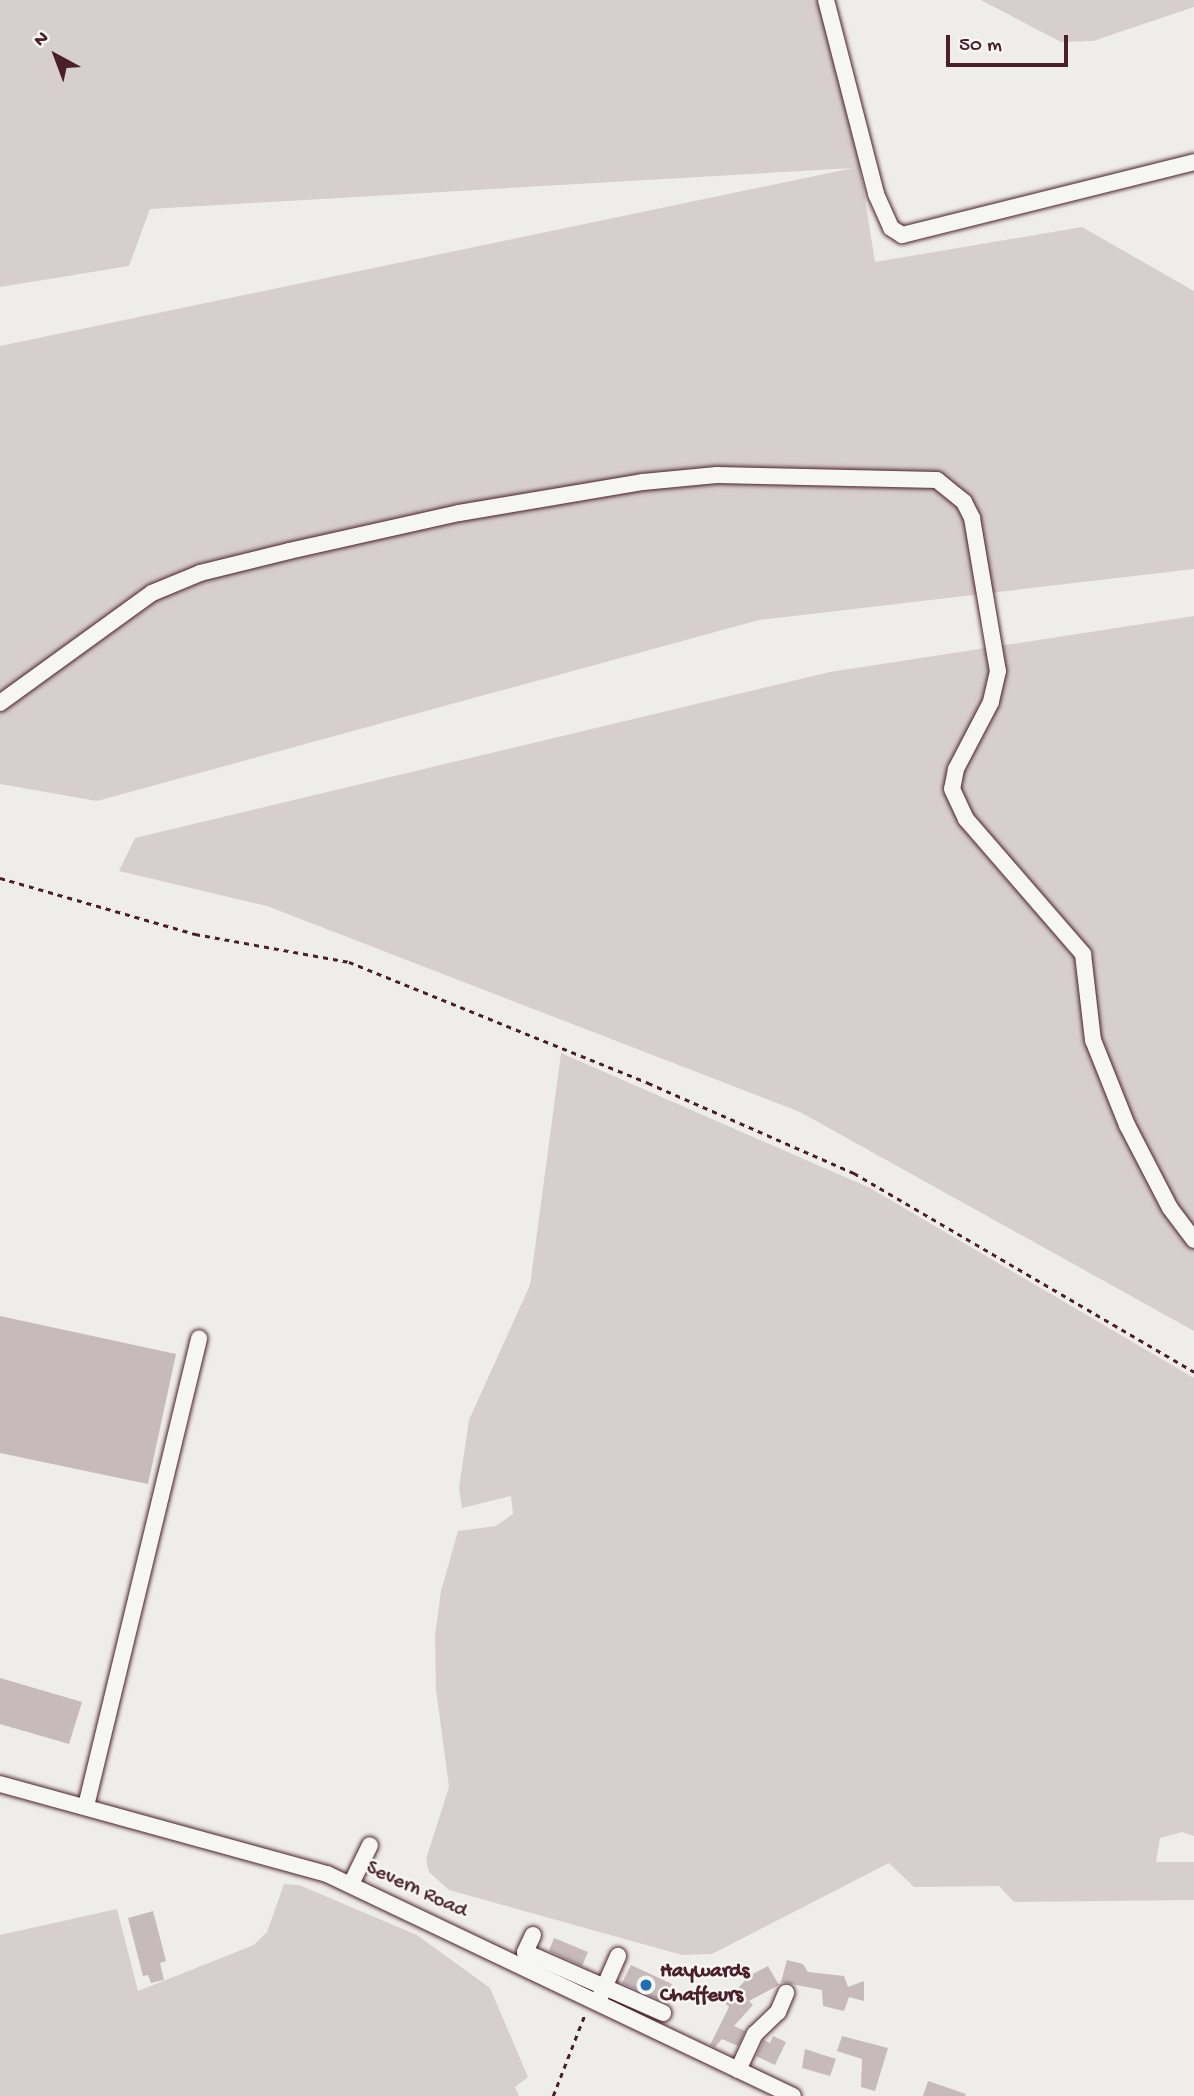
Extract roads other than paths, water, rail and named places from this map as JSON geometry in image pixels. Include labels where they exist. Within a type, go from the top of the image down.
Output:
[{"type":"street","points":[[826,0],[877,194],[891,228],[902,235],[1194,162]]},
{"type":"street","points":[[0,702],[152,593],[200,573],[276,554],[459,513],[643,482],[717,475],[937,480],[964,502],[972,518],[998,670],[992,702],[956,769],[952,789],[966,819],[1083,954],[1093,1040],[1133,1137],[1170,1208],[1194,1240]]},
{"type":"street","points":[[86,1806],[199,1338]]},
{"type":"street","name":"Severn Road","points":[[0,1784],[275,1856],[351,1884],[793,2096]]},
{"type":"street","points":[[351,1884],[370,1845]]},
{"type":"street","points":[[533,1935],[525,1952],[663,2013]]},
{"type":"street","points":[[594,2001],[605,1987],[618,1956]]},
{"type":"street","points":[[583,1977],[590,1961]]},
{"type":"street","points":[[738,2070],[755,2034],[778,2012],[786,1993]]},
{"type":"place","name":"Haywards Chaffeurs","points":[[646,1985]]}]
